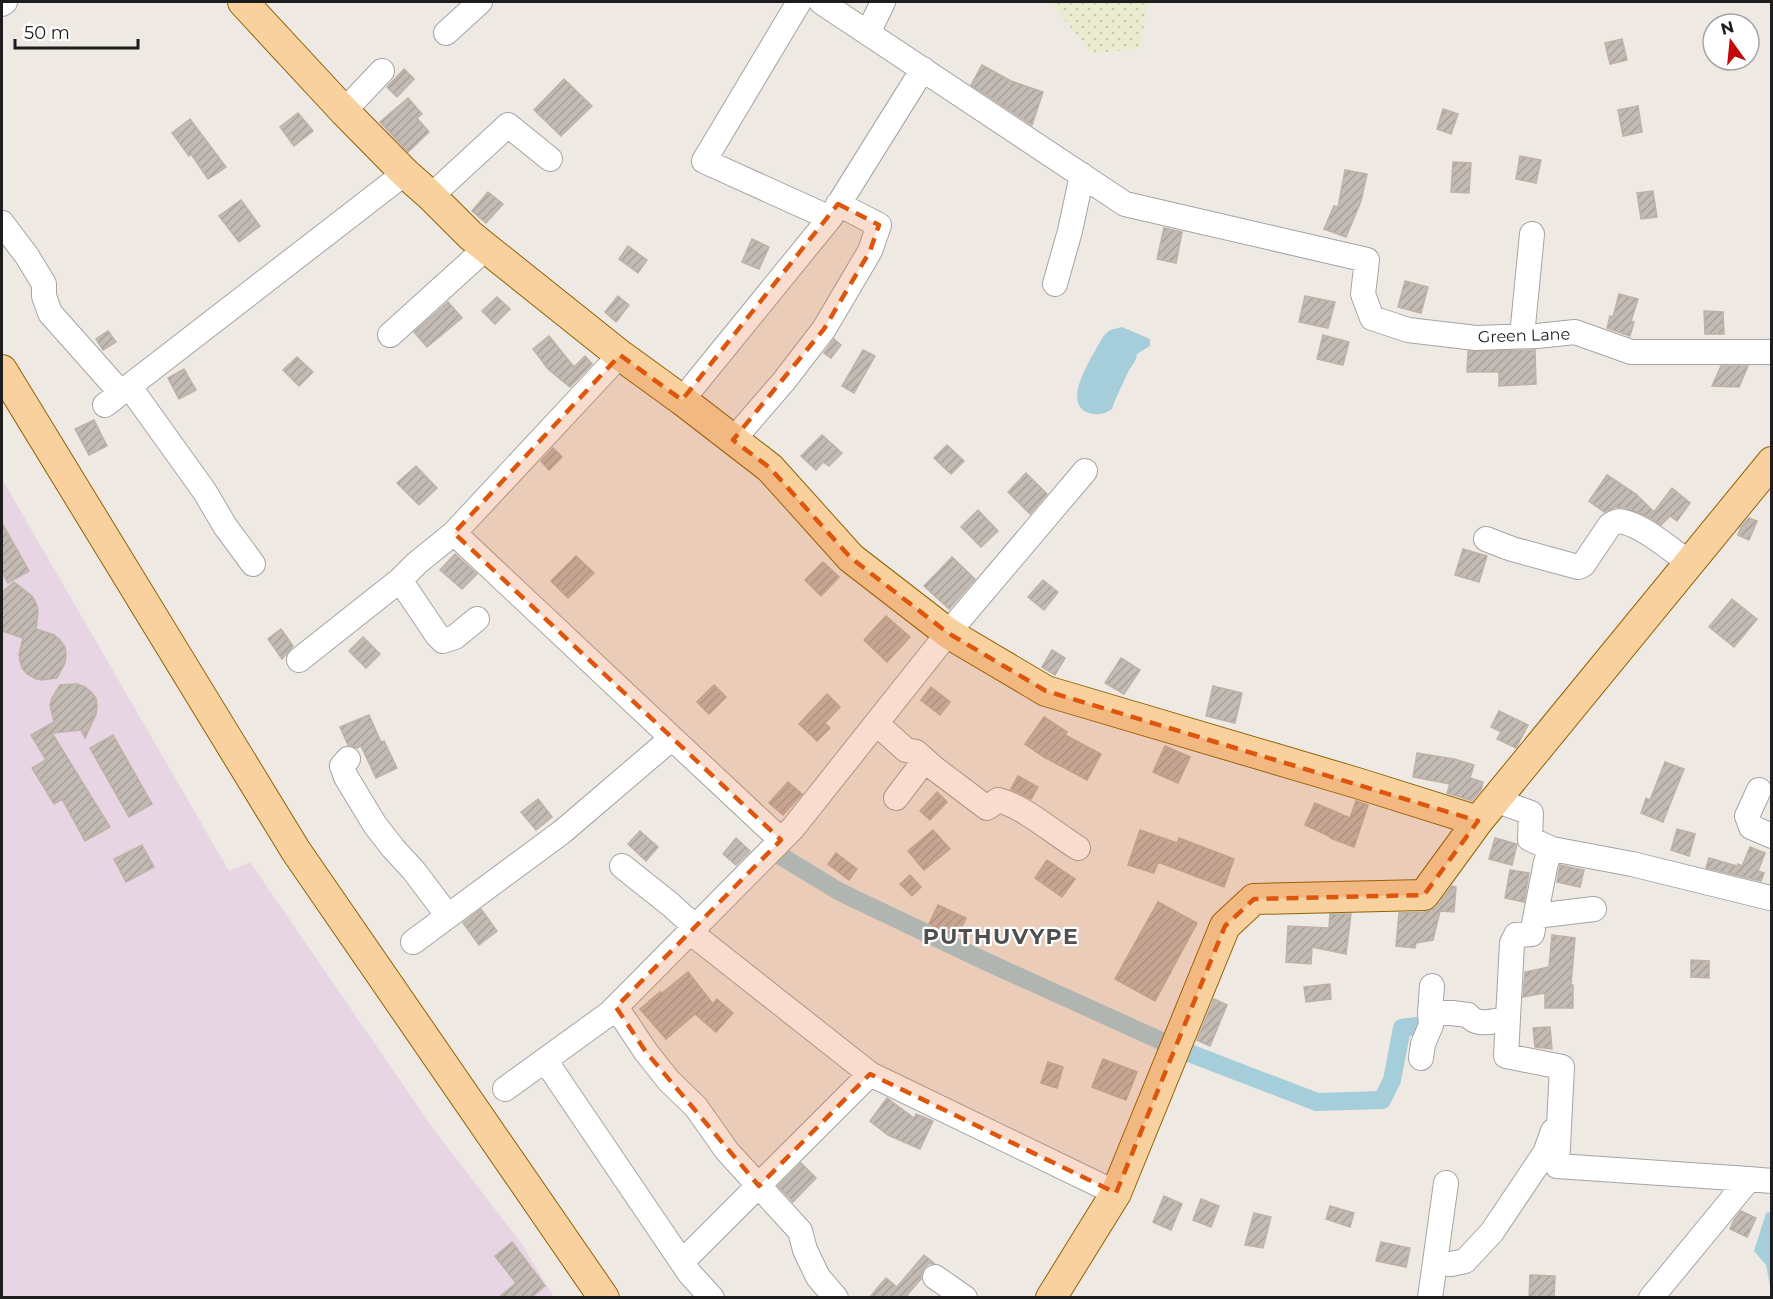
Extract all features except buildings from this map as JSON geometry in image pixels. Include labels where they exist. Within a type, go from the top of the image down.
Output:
[{"type":"main road","points":[[243,2],[344,111],[471,236],[620,355],[770,468],[851,558],[948,633],[1046,691],[1357,783],[1487,811]]},
{"type":"main road","points":[[2,370],[296,851],[604,1298]]},
{"type":"main road","points":[[1051,1298],[1116,1193],[1225,926],[1254,899],[1424,895],[1487,811],[1771,463]]},
{"type":"street","points":[[446,33],[480,2]]},
{"type":"street","points":[[733,440],[784,381],[824,329],[870,251],[879,225],[834,211],[704,161],[799,2]]},
{"type":"street","points":[[821,2],[1082,175],[1066,248],[1055,284]]},
{"type":"street","points":[[868,33],[883,2]]},
{"type":"street","points":[[682,400],[834,211],[923,69]]},
{"type":"street","points":[[344,111],[382,71]]},
{"type":"street","points":[[431,196],[508,125],[550,159]]},
{"type":"street","points":[[118,395],[405,173]]},
{"type":"street","name":"Green Lane","points":[[1082,175],[1125,204],[1367,260],[1363,294],[1372,318],[1408,330],[1476,338],[1575,332],[1631,352],[1772,352]]},
{"type":"street","points":[[2,223],[27,256],[44,284],[44,296],[50,313],[118,395],[205,492],[225,526],[253,564]]},
{"type":"street","points":[[1522,336],[1532,234]]},
{"type":"street","points":[[390,334],[486,248]]},
{"type":"street","points":[[299,660],[454,534],[620,355]]},
{"type":"street","points":[[505,1089],[616,1007],[781,840],[877,724],[948,633],[1085,471]]},
{"type":"street","points":[[1486,538],[1512,549],[1578,567],[1583,564],[1610,525],[1617,521],[1638,528],[1690,563]]},
{"type":"street","points":[[454,534],[781,840]]},
{"type":"street","points":[[400,580],[437,635],[444,641],[455,637],[477,619]]},
{"type":"street","points":[[877,724],[906,750],[916,752],[987,808],[998,800],[1007,802],[1078,848]]},
{"type":"street","points":[[413,942],[562,832],[672,738]]},
{"type":"street","points":[[348,759],[342,765],[346,777],[375,825],[448,916]]},
{"type":"street","points":[[897,798],[925,760]]},
{"type":"street","points":[[1759,790],[1747,816],[1752,827],[1772,836]]},
{"type":"street","points":[[1487,811],[1531,813],[1530,839],[1551,849],[1665,872],[1771,897]]},
{"type":"street","points":[[1551,849],[1546,862],[1532,933],[1516,935],[1512,943],[1506,1056],[1562,1067],[1557,1166],[1760,1180]]},
{"type":"street","points":[[622,866],[671,905],[693,929],[870,1074],[1116,1193]]},
{"type":"street","points":[[1536,916],[1593,909]]},
{"type":"street","points":[[1432,986],[1426,1038],[1461,1014],[1468,1015],[1479,1023],[1508,1019]]},
{"type":"street","points":[[616,1007],[669,1081],[696,1107],[727,1151],[800,1232],[805,1250],[818,1277],[836,1298]]},
{"type":"street","points":[[545,1060],[690,1274],[712,1298]]},
{"type":"street","points":[[682,1262],[870,1074]]},
{"type":"street","points":[[1435,1262],[1451,1264],[1466,1261],[1492,1232],[1545,1153],[1560,1114]]},
{"type":"street","points":[[1651,1298],[1760,1180]]},
{"type":"street","points":[[1430,1298],[1446,1183]]},
{"type":"street","points":[[935,1277],[965,1298]]},
{"type":"highlighted area","points":[[838,204],[879,225],[870,251],[824,329],[733,440],[770,468],[851,558],[948,633],[1046,691],[1478,821],[1424,895],[1254,899],[1225,926],[1116,1193],[870,1074],[759,1186],[646,1052],[616,1007],[781,840],[454,533],[620,355],[682,400]]},
{"type":"shaded area","points":[[2,479],[229,871],[250,862],[432,1127],[521,1243],[554,1297],[2,1297]]},
{"type":"green space","points":[[1050,2],[1148,2],[1140,48],[1092,54]]},
{"type":"water","points":[[1122,327],[1150,339],[1150,346],[1137,354],[1112,409],[1101,414],[1089,413],[1081,409],[1078,402],[1079,384],[1104,335],[1110,330]]},
{"type":"water","points":[[1772,1212],[1771,1291],[1766,1265],[1754,1251],[1766,1213]]},
{"type":"waterway","points":[[779,855],[840,892],[1168,1044]]},
{"type":"waterway","points":[[1189,1053],[1317,1102],[1382,1100],[1392,1080],[1402,1028],[1416,1026]]},
{"type":"district","name":"PUTHUVYPE","points":[[1001,936]]}]
